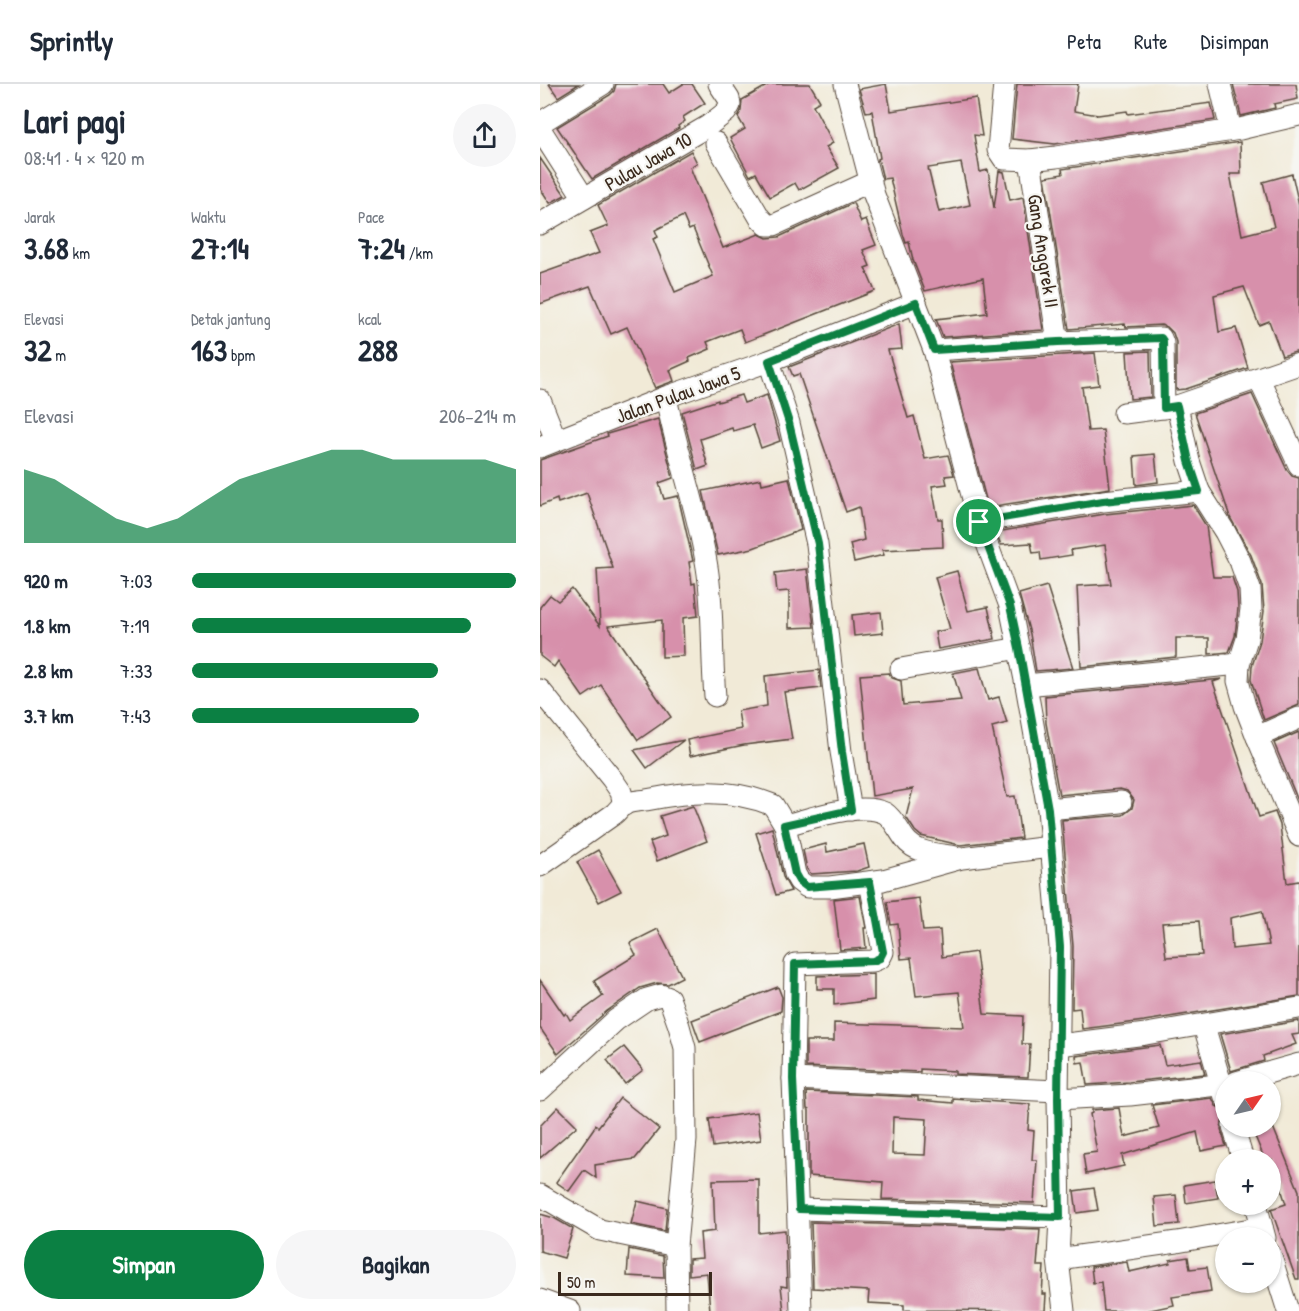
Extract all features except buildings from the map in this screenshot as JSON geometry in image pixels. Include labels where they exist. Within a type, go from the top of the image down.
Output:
[{"type":"street","points":[[540,123],[603,84]]},
{"type":"street","name":"Pulau Jawa 10","points":[[540,224],[708,126],[726,112],[730,105],[729,99],[719,84]]},
{"type":"street","points":[[845,84],[874,195],[934,350],[979,522],[1003,585],[1026,685],[1048,809],[1060,947],[1058,1259],[1064,1311]]},
{"type":"street","points":[[1004,84],[998,150],[1004,159],[1030,160],[1231,130],[1299,115]]},
{"type":"street","points":[[1220,84],[1231,130]]},
{"type":"street","points":[[540,129],[584,198]]},
{"type":"street","points":[[716,143],[760,218],[767,225],[774,225],[871,181]]},
{"type":"street","name":"Gang Anggrek II","points":[[1030,160],[1058,342]]},
{"type":"street","name":"Jalan Pulau Jawa 5","points":[[548,443],[666,397],[769,361],[916,303]]},
{"type":"street","points":[[934,350],[1161,338],[1170,407],[1199,491],[1240,561],[1250,589],[1251,609],[1247,639],[1239,664],[1238,681],[1257,737],[1299,836]]},
{"type":"street","points":[[769,361],[789,423],[818,544],[851,810]]},
{"type":"street","points":[[1124,413],[1170,407],[1299,364]]},
{"type":"street","points":[[1259,379],[1299,465]]},
{"type":"street","points":[[666,397],[674,440],[707,568],[715,696]]},
{"type":"street","points":[[540,400],[548,443]]},
{"type":"street","points":[[979,522],[1103,501],[1199,491]]},
{"type":"street","points":[[901,669],[1019,648]]},
{"type":"street","points":[[1026,685],[1239,664]]},
{"type":"street","points":[[540,690],[612,779],[621,792],[624,804]]},
{"type":"street","points":[[1257,737],[1299,718]]},
{"type":"street","points":[[540,866],[614,814],[624,804],[668,795],[705,791],[757,798],[773,805],[784,825],[795,874],[799,881],[807,887],[870,882],[917,872],[962,858],[1050,847]]},
{"type":"street","points":[[1048,809],[1121,802]]},
{"type":"street","points":[[784,825],[851,810],[872,810],[886,814],[907,842],[917,849],[962,858]]},
{"type":"street","points":[[801,1311],[793,1079],[795,964],[873,961],[880,958],[883,952],[870,882]]},
{"type":"street","points":[[540,1090],[616,1020],[647,999],[661,995],[669,998],[680,1026],[684,1048],[686,1140],[676,1246],[677,1311]]},
{"type":"street","points":[[1059,1045],[1204,1026],[1299,1008]]},
{"type":"street","points":[[1204,1026],[1221,1071]]},
{"type":"street","points":[[1277,1071],[1299,1064]]},
{"type":"street","points":[[793,1079],[1058,1095],[1130,1095],[1215,1088]]},
{"type":"street","points":[[540,1195],[600,1230],[676,1246]]},
{"type":"street","points":[[799,1209],[1060,1217]]},
{"type":"street","points":[[1058,1259],[1215,1238]]},
{"type":"street","points":[[1281,1289],[1288,1311]]},
{"type":"street","points":[[540,1300],[570,1311]]},
{"type":"route","points":[[916,303],[934,350],[1161,338],[1163,341],[1164,408],[1177,406],[1189,461],[1199,491],[1103,501],[979,522],[1010,606],[1048,809],[1060,947],[1058,1099],[1060,1217],[799,1209],[793,1079],[795,964],[873,961],[880,958],[883,952],[870,882],[818,888],[807,887],[799,881],[795,874],[784,825],[851,810],[818,544],[789,423],[769,361],[916,303]]}]
